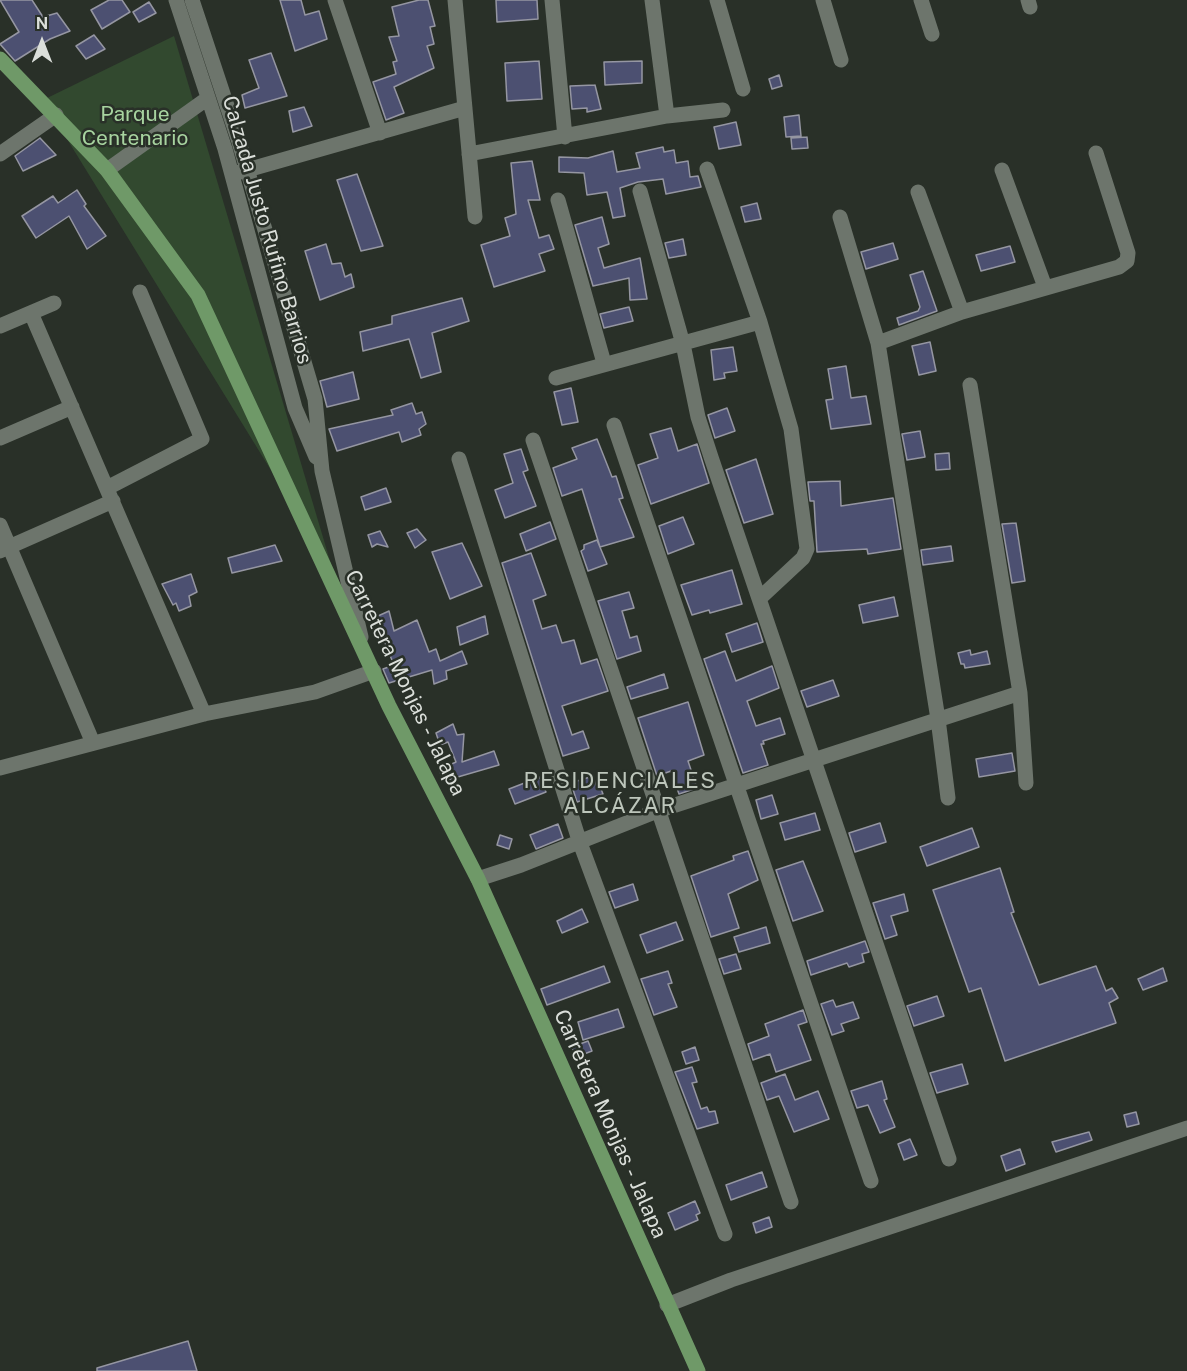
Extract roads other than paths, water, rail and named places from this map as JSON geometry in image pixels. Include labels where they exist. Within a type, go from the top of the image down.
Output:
[{"type":"main road","name":"Carretera Monjas - Jalapa","points":[[0,59],[107,170],[198,295],[374,671],[478,879],[698,1371]]},
{"type":"street","name":"Calzada Justo Rufino Barrios","points":[[176,0],[232,175],[295,408],[322,471]]},
{"type":"street","name":"Calzada Justo Rufino Barrios","points":[[192,0],[247,170],[315,399],[322,471],[364,648]]},
{"type":"street","points":[[335,0],[380,133]]},
{"type":"street","points":[[455,0],[475,217]]},
{"type":"street","points":[[552,0],[565,137]]},
{"type":"street","points":[[652,0],[667,116]]},
{"type":"street","points":[[823,0],[841,60]]},
{"type":"street","points":[[921,0],[932,34]]},
{"type":"street","points":[[720,1],[743,89]]},
{"type":"street","points":[[107,170],[208,98]]},
{"type":"street","points":[[232,175],[465,108]]},
{"type":"street","points":[[469,154],[667,116],[723,110]]},
{"type":"street","points":[[0,154],[56,115]]},
{"type":"street","points":[[878,343],[962,312],[1119,267],[1127,261],[1128,253],[1096,153]]},
{"type":"street","points":[[707,169],[760,322],[791,429],[807,549],[804,558],[760,598]]},
{"type":"street","points":[[1002,170],[1045,287]]},
{"type":"street","points":[[640,191],[683,344],[698,417],[949,1159]]},
{"type":"street","points":[[918,192],[962,312]]},
{"type":"street","points":[[558,200],[604,363]]},
{"type":"street","points":[[840,217],[878,343],[938,719],[948,798]]},
{"type":"street","points":[[5,549],[110,495],[202,439],[140,292]]},
{"type":"street","points":[[0,326],[54,303]]},
{"type":"street","points":[[32,312],[204,714]]},
{"type":"street","points":[[556,378],[760,322]]},
{"type":"street","points":[[970,385],[1020,693],[1026,783]]},
{"type":"street","points":[[0,438],[72,407]]},
{"type":"street","points":[[614,425],[871,1181]]},
{"type":"street","points":[[533,440],[791,1202]]},
{"type":"street","points":[[459,459],[579,840],[725,1234]]},
{"type":"street","points":[[0,525],[5,549],[93,743]]},
{"type":"street","points":[[0,768],[204,714],[315,692],[374,671]]},
{"type":"street","points":[[478,879],[520,865],[657,811],[1020,693]]},
{"type":"street","points":[[667,1305],[754,1273],[1187,1128]]},
{"type":"district","name":"RESIDENCIALES ALCÁZAR","points":[[620,794]]},
{"type":"park label","name":"Parque Centenario","points":[[135,127]]}]
